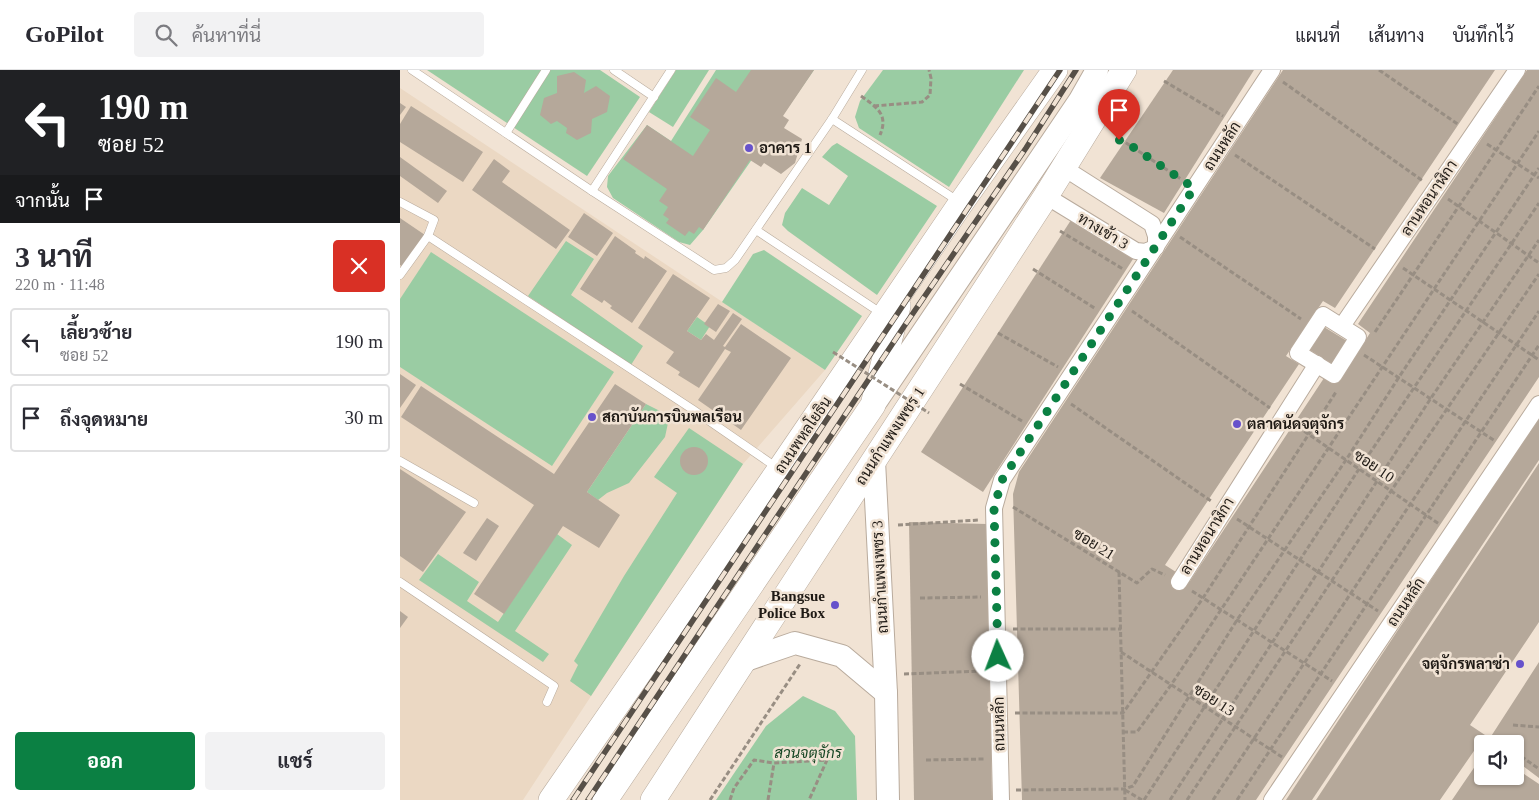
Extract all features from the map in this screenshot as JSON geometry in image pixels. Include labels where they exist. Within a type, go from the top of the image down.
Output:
[{"type":"main road","name":"ถนนพหลโยธิน","points":[[552,800],[1054,70]]},
{"type":"main road","name":"ถนนกำแพงเพชร 1","points":[[653,800],[1046,196],[1124,70]]},
{"type":"main road","points":[[605,800],[873,404],[903,289]]},
{"type":"street","points":[[873,404],[1080,100],[1097,70]]},
{"type":"street","name":"ลานหอนาฬิกา","points":[[1342,326],[1517,70]]},
{"type":"street","name":"ถนนหลัก","points":[[1001,795],[994,508],[1002,480],[1271,72]]},
{"type":"street","name":"ทางเข้า 3","points":[[1046,196],[1136,250],[1146,252],[1156,247],[1156,236],[1152,224],[1064,168]]},
{"type":"street","points":[[1323,315],[1358,337],[1334,375],[1298,353],[1314,328],[1323,315]]},
{"type":"street","name":"ลานหอนาฬิกา","points":[[1179,582],[1317,364]]},
{"type":"street","name":"ถนนหลัก","points":[[1272,800],[1539,404]]},
{"type":"street","name":"ถนนกำแพงเพชร 3","points":[[874,461],[886,684],[888,800]]},
{"type":"street","points":[[743,661],[795,642],[842,656],[886,684]]},
{"type":"lane","points":[[412,70],[714,270],[726,268],[735,260],[832,119],[862,70]]},
{"type":"lane","points":[[506,133],[546,70]]},
{"type":"lane","points":[[614,70],[654,97]]},
{"type":"lane","points":[[592,191],[672,70]]},
{"type":"lane","points":[[832,119],[961,203]]},
{"type":"lane","points":[[400,202],[434,220],[428,236],[400,275]]},
{"type":"lane","points":[[756,230],[885,315]]},
{"type":"lane","points":[[428,236],[684,404],[780,470]]},
{"type":"lane","points":[[400,461],[474,503]]},
{"type":"lane","points":[[400,582],[554,686],[547,702]]},
{"type":"path","points":[[874,106],[922,102],[930,96],[931,78],[929,70]]},
{"type":"path","points":[[1379,70],[1539,178]]},
{"type":"path","points":[[1271,72],[1539,262]]},
{"type":"path","points":[[1164,82],[1236,124]]},
{"type":"path","points":[[1372,338],[1539,86]]},
{"type":"path","points":[[850,89],[879,110],[883,120],[882,132],[874,146]]},
{"type":"path","points":[[1123,732],[1137,732],[1171,685],[1539,131]]},
{"type":"path","points":[[1119,140],[1124,141],[1194,188]]},
{"type":"path","points":[[1222,146],[1539,360]]},
{"type":"path","points":[[1001,795],[1124,789],[1133,786],[1237,620],[1346,460],[1399,377],[1539,168]]},
{"type":"path","points":[[1124,789],[1143,800],[1359,469],[1539,203]]},
{"type":"path","points":[[1167,228],[1314,328]]},
{"type":"path","points":[[1060,231],[1136,276]]},
{"type":"path","points":[[1170,800],[1430,398],[1539,240]]},
{"type":"path","points":[[1033,269],[1109,317]]},
{"type":"path","points":[[1187,800],[1391,491],[1539,274]]},
{"type":"path","name":"ซอย 10","points":[[1119,302],[1452,532]]},
{"type":"path","points":[[1213,800],[1539,310]]},
{"type":"path","points":[[998,333],[1071,375]]},
{"type":"path","points":[[1237,800],[1539,344]]},
{"type":"path","points":[[1352,347],[1509,449]]},
{"type":"path","points":[[833,352],[929,412]]},
{"type":"path","points":[[960,384],[1035,429]]},
{"type":"path","points":[[1123,713],[1203,598],[1340,386]]},
{"type":"path","points":[[1058,395],[1250,527],[1393,621]]},
{"type":"path","name":"ซอย 21","points":[[997,498],[1137,583],[1152,569],[1179,582]]},
{"type":"path","points":[[877,526],[994,519]]},
{"type":"path","points":[[1119,572],[1125,800]]},
{"type":"path","points":[[1179,582],[1346,690]]},
{"type":"path","points":[[920,598],[996,596]]},
{"type":"path","points":[[997,629],[1120,629]]},
{"type":"path","points":[[710,800],[811,647]]},
{"type":"path","name":"ซอย 13","points":[[1121,652],[1295,766]]},
{"type":"path","points":[[886,684],[998,670]]},
{"type":"path","points":[[999,713],[1123,713]]},
{"type":"path","points":[[1513,725],[1539,727]]},
{"type":"path","points":[[926,760],[1000,758]]},
{"type":"path","points":[[1524,758],[1539,769]]},
{"type":"path","points":[[730,800],[734,788],[754,760],[774,763],[827,760],[809,800]]},
{"type":"path","points":[[768,800],[774,763]]},
{"type":"shaded area","name":"สถาบันการบินพลเรือน","points":[[400,88],[825,370],[743,464],[523,800],[400,800]]},
{"type":"green space","points":[[427,70],[600,70],[640,97],[587,176]]},
{"type":"green space","points":[[676,70],[709,70],[673,127],[649,112]]},
{"type":"green space","name":"อาคาร 1","points":[[716,70],[814,70],[703,230],[690,245],[679,242],[613,198],[607,187],[608,176],[647,125],[671,141]]},
{"type":"green space","points":[[883,70],[1024,70],[949,187],[859,128],[855,117],[860,101]]},
{"type":"green space","points":[[837,143],[937,206],[877,295],[782,225],[785,213],[802,188],[829,205],[848,176],[822,157]]},
{"type":"green space","points":[[566,241],[594,259],[571,295],[643,346],[631,365],[528,296]]},
{"type":"green space","points":[[764,250],[862,316],[825,370],[722,302],[753,254]]},
{"type":"green space","points":[[431,252],[614,372],[552,466],[400,367],[400,299]]},
{"type":"green space","points":[[697,317],[710,326],[701,340],[687,331]]},
{"type":"green space","points":[[646,404],[660,411],[668,423],[665,437],[629,483],[607,493],[598,500],[587,492]]},
{"type":"green space","points":[[689,428],[743,464],[591,696],[570,681],[578,665],[574,661],[624,576],[677,493],[654,477]]},
{"type":"green space","points":[[557,534],[572,545],[515,631],[549,654],[543,662],[419,580],[438,554],[479,582],[467,601],[498,622]]},
{"type":"green space","name":"สวนจตุจักร","points":[[803,696],[835,711],[855,736],[857,800],[716,800],[766,726]]},
{"type":"building","name":"อาคาร 1","points":[[751,70],[814,70],[783,116],[789,120],[784,128],[802,139],[795,163],[781,174],[764,163],[761,167],[750,160],[703,230],[699,227],[694,234],[689,231],[685,236],[666,223],[669,219],[663,215],[668,207],[659,201],[667,189],[623,159],[647,125],[693,156],[710,130],[690,117],[716,78],[736,92]]},
{"type":"building","points":[[1173,70],[1254,70],[1164,213],[1100,178]]},
{"type":"building","name":"ตลาดนัดจตุจักร","points":[[1283,70],[1495,70],[1335,308],[1323,301],[1286,356],[1299,364],[1165,565],[1190,581],[1326,375],[1339,382],[1370,333],[1358,324],[1527,70],[1539,70],[1539,377],[1256,800],[1022,800],[1013,494],[1019,472]]},
{"type":"building","points":[[574,72],[586,80],[584,93],[596,86],[610,96],[607,112],[592,119],[591,133],[577,140],[566,133],[567,128],[557,121],[551,124],[540,115],[544,98],[557,93],[557,76]]},
{"type":"building","points":[[400,103],[406,107],[400,115]]},
{"type":"building","points":[[411,106],[483,152],[463,182],[400,142],[400,124]]},
{"type":"building","points":[[400,157],[447,191],[438,203],[400,176]]},
{"type":"building","points":[[494,159],[510,171],[502,182],[570,230],[556,249],[472,190]]},
{"type":"building","points":[[584,213],[613,233],[597,256],[568,237]]},
{"type":"building","points":[[400,218],[425,235],[403,267],[400,265]]},
{"type":"building","points":[[1071,220],[1133,259],[983,492],[921,452]]},
{"type":"building","points":[[615,236],[636,251],[635,253],[644,259],[645,256],[667,271],[632,323],[610,308],[612,306],[604,300],[602,303],[580,289]]},
{"type":"building","points":[[673,274],[710,298],[687,331],[701,340],[706,334],[714,340],[733,313],[742,319],[723,346],[725,347],[741,324],[791,358],[741,430],[698,400],[731,352],[725,349],[699,388],[678,375],[680,372],[666,363],[674,352],[638,328]]},
{"type":"building","points":[[718,304],[730,311],[716,332],[704,324]]},
{"type":"building","points":[[1324,327],[1347,341],[1332,364],[1310,350]]},
{"type":"building","points":[[400,374],[416,385],[400,408]]},
{"type":"building","points":[[615,384],[646,404],[587,492],[620,515],[599,548],[563,526],[504,614],[474,594],[534,505],[401,417],[421,386],[554,474]]},
{"type":"building","points":[[1539,416],[1539,460],[1312,800],[1286,800]]},
{"type":"building","points":[[694,447],[704,451],[708,461],[704,471],[694,475],[684,471],[680,461],[684,451]]},
{"type":"building","points":[[1539,463],[1539,622],[1470,725],[1485,735],[1474,735],[1474,751],[1440,800],[1316,800]]},
{"type":"building","points":[[400,469],[466,512],[423,572],[400,556]]},
{"type":"building","points":[[487,518],[499,526],[476,561],[463,553]]},
{"type":"building","points":[[909,522],[987,524],[992,800],[914,800]]},
{"type":"building","points":[[400,611],[408,617],[400,628]]},
{"type":"building","points":[[1539,662],[1539,778],[1524,767],[1524,735],[1492,735]]},
{"type":"building","points":[[1474,768],[1474,785],[1524,785],[1524,774],[1539,784],[1539,800],[1452,800]]},
{"type":"railway","points":[[573,800],[1060,70]]},
{"type":"railway","points":[[588,800],[905,325],[1026,148],[1076,70]]},
{"type":"place","name":"อาคาร 1","points":[[749,148]]},
{"type":"place","name":"สถาบันการบินพลเรือน","points":[[592,417]]},
{"type":"place","name":"ตลาดนัดจตุจักร","points":[[1237,424]]},
{"type":"place","name":"Bangsue Police Box","points":[[835,605]]},
{"type":"place","name":"จตุจักรพลาซ่า","points":[[1520,664]]},
{"type":"route","points":[[998,656],[994,508],[1002,480],[1194,188],[1124,141],[1119,140]]}]
